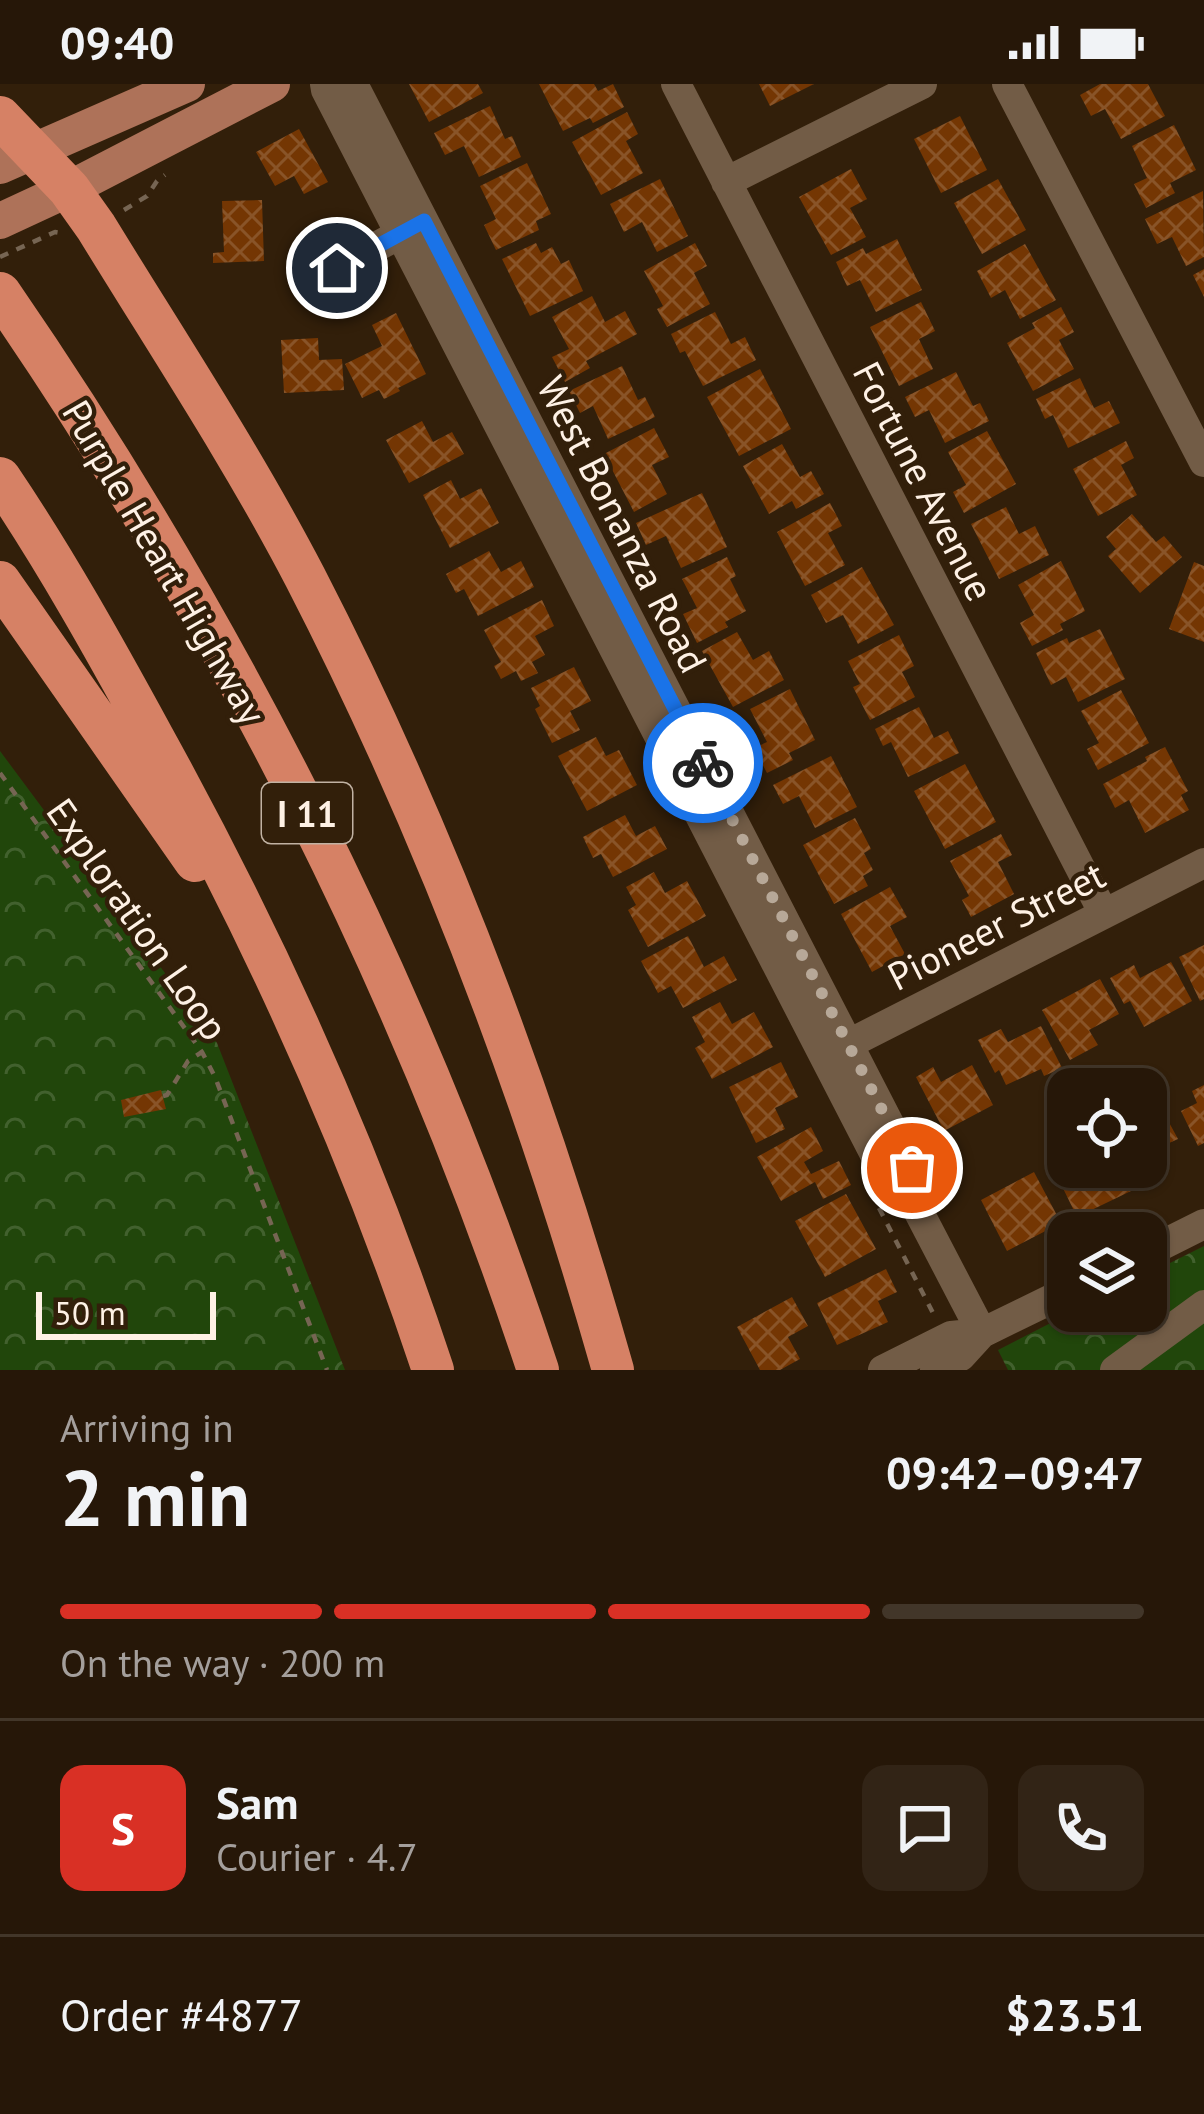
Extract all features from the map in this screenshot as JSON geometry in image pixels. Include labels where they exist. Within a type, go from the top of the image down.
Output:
[{"type":"highway","points":[[0,117],[16,158],[56,207],[114,255],[255,486],[378,726],[484,982],[614,1370]]},
{"type":"highway","name":"Purple Heart Highway","points":[[0,293],[150,525],[317,833],[435,1094],[538,1370]]},
{"type":"highway","name":"I 11","points":[[0,478],[88,620],[216,853],[361,1174],[433,1370]]},
{"type":"highway","points":[[0,582],[274,974]]},
{"type":"main road","points":[[16,158],[187,84]]},
{"type":"main road","points":[[0,221],[56,207],[272,84]]},
{"type":"street","name":"West Bonanza Road","points":[[325,84],[412,228],[836,1050],[888,1180],[910,1195],[982,1333]]},
{"type":"street","name":"West Bonanza Road","points":[[353,84],[412,228]]},
{"type":"street","name":"Fortune Avenue","points":[[676,84],[1104,914]]},
{"type":"street","points":[[726,182],[922,84]]},
{"type":"street","points":[[1007,84],[1204,462]]},
{"type":"street","points":[[337,268],[412,228]]},
{"type":"street","name":"Pioneer Street","points":[[836,1050],[1204,863]]},
{"type":"street","points":[[1167,1242],[1204,1224]]},
{"type":"street","points":[[883,1370],[951,1336],[982,1333],[1047,1301]]},
{"type":"street","points":[[1115,1370],[1204,1305]]},
{"type":"street","points":[[935,1370],[961,1356],[982,1333]]},
{"type":"path","points":[[147,196],[170,171]]},
{"type":"path","points":[[0,257],[56,207]]},
{"type":"path","name":"Exploration Loop","points":[[0,773],[202,1052],[327,1370]]},
{"type":"path","points":[[164,1096],[188,1061],[202,1052]]},
{"type":"green space","points":[[0,751],[217,1043],[345,1370],[0,1370]]},
{"type":"green space","points":[[1204,1246],[1204,1370],[1008,1370],[998,1350],[1047,1325],[1047,1332],[1167,1332],[1167,1264]]},
{"type":"building","points":[[409,84],[478,84],[483,93],[429,122]]},
{"type":"building","points":[[539,84],[594,84],[598,91],[613,84],[624,107],[563,131]]},
{"type":"building","points":[[759,84],[814,84],[770,106]]},
{"type":"building","points":[[1100,84],[1148,84],[1165,116],[1121,139],[1105,109],[1091,116],[1080,95]]},
{"type":"building","points":[[490,106],[505,139],[512,136],[521,157],[479,177],[464,146],[445,155],[434,133]]},
{"type":"building","points":[[627,112],[638,134],[626,141],[643,173],[601,195],[572,142]]},
{"type":"building","points":[[960,116],[987,170],[941,193],[914,139]]},
{"type":"building","points":[[1174,125],[1196,170],[1170,183],[1175,193],[1146,208],[1134,184],[1147,178],[1132,146]]},
{"type":"building","points":[[299,129],[328,182],[304,194],[294,176],[275,186],[256,152]]},
{"type":"building","points":[[527,163],[551,214],[536,221],[539,230],[496,250],[484,225],[496,219],[480,186]]},
{"type":"building","points":[[851,169],[867,199],[850,208],[866,237],[831,255],[799,197]]},
{"type":"building","points":[[660,179],[688,236],[657,252],[642,222],[624,232],[610,204]]},
{"type":"building","points":[[998,179],[1026,230],[982,254],[954,203]]},
{"type":"building","points":[[1203,191],[1204,257],[1186,266],[1172,237],[1157,244],[1145,219]]},
{"type":"building","points":[[262,200],[264,261],[213,263],[213,253],[224,252],[222,201]]},
{"type":"building","points":[[897,239],[922,290],[876,312],[860,280],[847,286],[836,262]]},
{"type":"building","points":[[536,243],[541,253],[552,247],[561,264],[569,260],[583,291],[530,316],[502,259]]},
{"type":"building","points":[[695,243],[707,266],[694,273],[710,304],[667,327],[657,309],[663,306],[644,271]]},
{"type":"building","points":[[1025,244],[1056,300],[1020,319],[1005,290],[991,298],[977,271]]},
{"type":"building","points":[[1204,269],[1204,297],[1193,275]]},
{"type":"building","points":[[592,296],[605,322],[625,311],[637,334],[586,361],[590,368],[565,382],[552,357],[569,349],[552,317]]},
{"type":"building","points":[[921,302],[935,331],[919,339],[933,369],[899,386],[870,327]]},
{"type":"building","points":[[1061,307],[1074,332],[1059,340],[1074,369],[1033,391],[1007,343]]},
{"type":"building","points":[[715,312],[731,344],[745,337],[756,360],[703,386],[671,334]]},
{"type":"building","points":[[396,313],[426,374],[384,399],[379,390],[362,398],[345,364],[382,346],[372,325]]},
{"type":"building","points":[[318,338],[319,360],[342,359],[344,390],[284,393],[281,340]]},
{"type":"building","points":[[622,366],[638,400],[645,397],[655,417],[608,439],[593,406],[580,413],[569,391]]},
{"type":"building","points":[[760,369],[791,429],[739,456],[707,397]]},
{"type":"building","points":[[956,372],[973,406],[980,403],[989,421],[945,443],[929,410],[915,417],[905,397]]},
{"type":"building","points":[[1080,378],[1094,408],[1109,401],[1120,423],[1068,448],[1053,415],[1045,419],[1036,399]]},
{"type":"building","points":[[422,421],[433,442],[452,432],[464,454],[409,483],[386,440]]},
{"type":"building","points":[[654,428],[669,457],[652,465],[667,494],[634,512],[604,454]]},
{"type":"building","points":[[987,431],[1016,484],[964,513],[953,492],[966,485],[948,452]]},
{"type":"building","points":[[1126,441],[1134,458],[1121,465],[1137,495],[1098,516],[1073,469]]},
{"type":"building","points":[[782,444],[800,477],[811,471],[824,494],[796,509],[792,501],[769,514],[743,466]]},
{"type":"building","points":[[451,480],[460,499],[481,488],[499,523],[450,548],[423,495]]},
{"type":"building","points":[[702,493],[727,547],[681,568],[666,536],[646,545],[636,523]]},
{"type":"building","points":[[830,503],[842,526],[828,533],[845,565],[805,586],[777,532]]},
{"type":"building","points":[[1006,507],[1019,534],[1035,526],[1049,555],[999,579],[971,524]]},
{"type":"building","points":[[1132,514],[1156,542],[1164,536],[1182,557],[1140,593],[1108,556],[1116,549],[1106,537]]},
{"type":"building","points":[[489,551],[501,572],[521,561],[534,587],[478,616],[464,589],[456,593],[446,574]]},
{"type":"building","points":[[727,557],[736,576],[730,579],[746,611],[697,643],[683,614],[697,608],[682,579]]},
{"type":"building","points":[[1061,561],[1085,611],[1060,624],[1063,630],[1032,646],[1020,623],[1034,615],[1018,585]]},
{"type":"building","points":[[1194,562],[1204,566],[1204,642],[1169,629]]},
{"type":"building","points":[[862,567],[894,625],[858,644],[843,615],[826,623],[811,595]]},
{"type":"building","points":[[542,600],[554,626],[535,636],[545,655],[532,662],[538,673],[521,681],[516,671],[501,679],[494,666],[501,662],[484,630]]},
{"type":"building","points":[[1100,629],[1125,679],[1078,702],[1066,677],[1051,685],[1036,653]]},
{"type":"building","points":[[737,632],[753,660],[769,651],[784,680],[733,707],[702,651]]},
{"type":"building","points":[[899,635],[914,666],[902,672],[915,697],[870,720],[853,687],[860,684],[848,661]]},
{"type":"building","points":[[574,667],[591,701],[570,711],[580,730],[552,743],[535,709],[540,706],[531,688]]},
{"type":"building","points":[[790,689],[815,740],[789,753],[793,760],[767,773],[754,748],[767,742],[750,709]]},
{"type":"building","points":[[1121,690],[1149,743],[1098,770],[1087,749],[1099,743],[1081,711]]},
{"type":"building","points":[[919,707],[934,738],[948,731],[959,753],[908,777],[891,742],[883,746],[875,729]]},
{"type":"building","points":[[596,737],[606,756],[619,750],[637,785],[587,811],[558,756]]},
{"type":"building","points":[[1165,747],[1188,791],[1181,795],[1189,810],[1145,833],[1129,800],[1115,808],[1103,784]]},
{"type":"building","points":[[831,756],[857,807],[815,828],[799,796],[783,804],[773,785]]},
{"type":"building","points":[[965,764],[996,822],[945,849],[914,791]]},
{"type":"building","points":[[625,815],[636,836],[655,826],[667,849],[613,877],[601,854],[593,858],[583,837]]},
{"type":"building","points":[[855,818],[871,849],[864,853],[873,870],[863,876],[868,886],[834,904],[803,845]]},
{"type":"building","points":[[1001,834],[1012,855],[998,862],[1014,894],[971,917],[962,900],[969,896],[950,861]]},
{"type":"building","points":[[654,872],[665,893],[687,881],[706,916],[648,947],[628,910],[636,905],[626,887]]},
{"type":"building","points":[[890,887],[907,917],[890,926],[905,954],[872,972],[841,914]]},
{"type":"building","points":[[688,936],[704,967],[724,956],[737,980],[683,1008],[671,986],[658,993],[641,961]]},
{"type":"building","points":[[1204,945],[1204,999],[1200,1001],[1179,957]]},
{"type":"building","points":[[1171,962],[1192,1001],[1144,1027],[1110,978],[1134,965],[1140,978]]},
{"type":"building","points":[[1100,979],[1119,1014],[1089,1030],[1098,1045],[1070,1060],[1042,1010]]},
{"type":"building","points":[[720,1002],[732,1024],[754,1012],[773,1047],[712,1079],[695,1048],[705,1042],[692,1017]]},
{"type":"building","points":[[1041,1026],[1062,1068],[1047,1068],[1044,1076],[1041,1069],[1006,1085],[978,1040],[1001,1029],[1008,1042]]},
{"type":"building","points":[[781,1062],[798,1097],[775,1108],[785,1129],[756,1143],[729,1087]]},
{"type":"building","points":[[972,1065],[993,1105],[944,1131],[916,1077],[933,1067],[941,1082]]},
{"type":"building","points":[[1204,1085],[1204,1143],[1198,1146],[1181,1111],[1197,1103],[1192,1091]]},
{"type":"building","points":[[161,1090],[166,1109],[124,1117],[121,1100]]},
{"type":"building","points":[[1167,1119],[1178,1139],[1167,1144]]},
{"type":"building","points":[[811,1127],[823,1151],[804,1162],[811,1174],[839,1161],[851,1185],[823,1199],[815,1182],[781,1201],[757,1157]]},
{"type":"building","points":[[1034,1172],[1055,1212],[1047,1212],[1047,1230],[1007,1251],[981,1200]]},
{"type":"building","points":[[1063,1188],[1131,1191],[1087,1212],[1075,1212]]},
{"type":"building","points":[[846,1194],[876,1249],[825,1277],[795,1221]]},
{"type":"building","points":[[886,1269],[897,1292],[878,1301],[888,1322],[837,1345],[817,1303]]},
{"type":"building","points":[[792,1297],[808,1326],[788,1337],[800,1359],[780,1370],[760,1370],[737,1327]]},
{"type":"way so far","points":[[703,763],[912,1168]]},
{"type":"route","points":[[337,268],[424,221],[703,763]]}]
